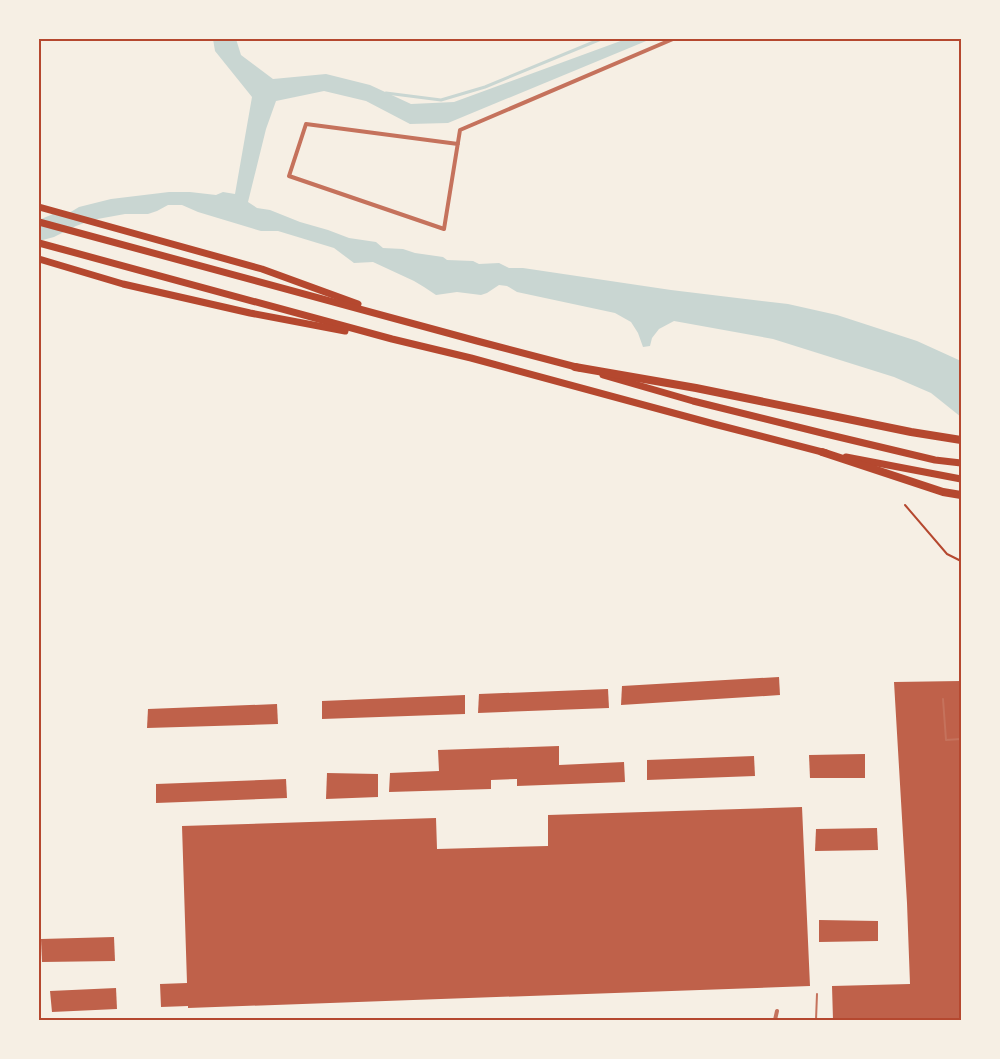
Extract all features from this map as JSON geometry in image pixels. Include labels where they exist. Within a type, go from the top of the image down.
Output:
[{"type":"highway","points":[[39,207],[262,269],[403,320]]},
{"type":"highway","points":[[39,222],[575,367],[703,404],[935,460],[961,462]]},
{"type":"highway","points":[[39,242],[392,339],[471,358],[822,452],[943,492],[961,495]]},
{"type":"highway","points":[[39,259],[123,284],[250,313],[392,339]]},
{"type":"highway","points":[[575,367],[696,388],[911,432],[961,440]]},
{"type":"highway","points":[[822,452],[961,479]]},
{"type":"street","points":[[458,144],[306,124],[289,176],[444,228],[458,144],[460,130],[673,39]]},
{"type":"street","points":[[775,1020],[777,1011]]},
{"type":"lane","points":[[943,699],[946,740],[961,739]]},
{"type":"lane","points":[[960,982],[961,1020]]},
{"type":"lane","points":[[816,1020],[817,994]]},
{"type":"path","points":[[905,505],[947,554],[961,561]]},
{"type":"shaded area","points":[[213,39],[236,39],[241,55],[273,79],[326,74],[370,85],[411,104],[454,102],[626,39],[651,39],[448,123],[410,124],[366,101],[324,91],[276,101],[266,129],[248,202],[257,208],[270,210],[349,238],[376,242],[383,248],[403,249],[415,253],[443,257],[447,260],[473,261],[479,264],[499,263],[509,268],[523,268],[671,290],[788,304],[837,315],[917,341],[961,361],[961,417],[931,393],[894,377],[773,339],[674,321],[659,329],[652,338],[650,346],[643,347],[638,333],[631,322],[615,313],[517,292],[507,286],[499,285],[481,295],[457,292],[436,295],[414,281],[373,262],[354,263],[334,248],[278,231],[261,231],[198,212],[182,205],[168,205],[148,214],[125,214],[92,220],[54,237],[39,241],[39,220],[53,214],[64,216],[79,207],[111,199],[169,192],[216,195],[223,192],[235,194],[252,97],[215,51]]},
{"type":"building","points":[[779,677],[780,695],[621,705],[622,686]]},
{"type":"building","points":[[961,681],[961,1020],[833,1020],[832,986],[910,984],[894,682]]},
{"type":"building","points":[[608,689],[609,708],[478,713],[479,694]]},
{"type":"building","points":[[465,695],[465,714],[322,719],[322,701]]},
{"type":"building","points":[[277,704],[278,724],[147,728],[148,709]]},
{"type":"building","points":[[559,746],[559,765],[624,762],[625,782],[517,786],[517,779],[491,780],[491,789],[389,792],[390,773],[439,771],[438,750]]},
{"type":"building","points":[[865,754],[865,778],[810,778],[809,755]]},
{"type":"building","points":[[754,756],[755,776],[647,780],[647,760]]},
{"type":"building","points":[[327,773],[378,774],[378,797],[326,799]]},
{"type":"building","points":[[286,779],[287,798],[156,803],[156,784]]},
{"type":"building","points":[[802,807],[810,986],[188,1008],[188,1006],[161,1007],[160,984],[187,983],[182,826],[436,818],[437,849],[548,846],[548,815]]},
{"type":"building","points":[[877,828],[878,850],[815,851],[816,829]]},
{"type":"building","points":[[819,920],[878,921],[878,941],[819,942]]},
{"type":"building","points":[[114,937],[115,961],[42,962],[41,939]]},
{"type":"building","points":[[116,988],[117,1009],[52,1012],[50,991]]},
{"type":"waterway","points":[[386,93],[441,100],[485,87],[601,39]]}]
